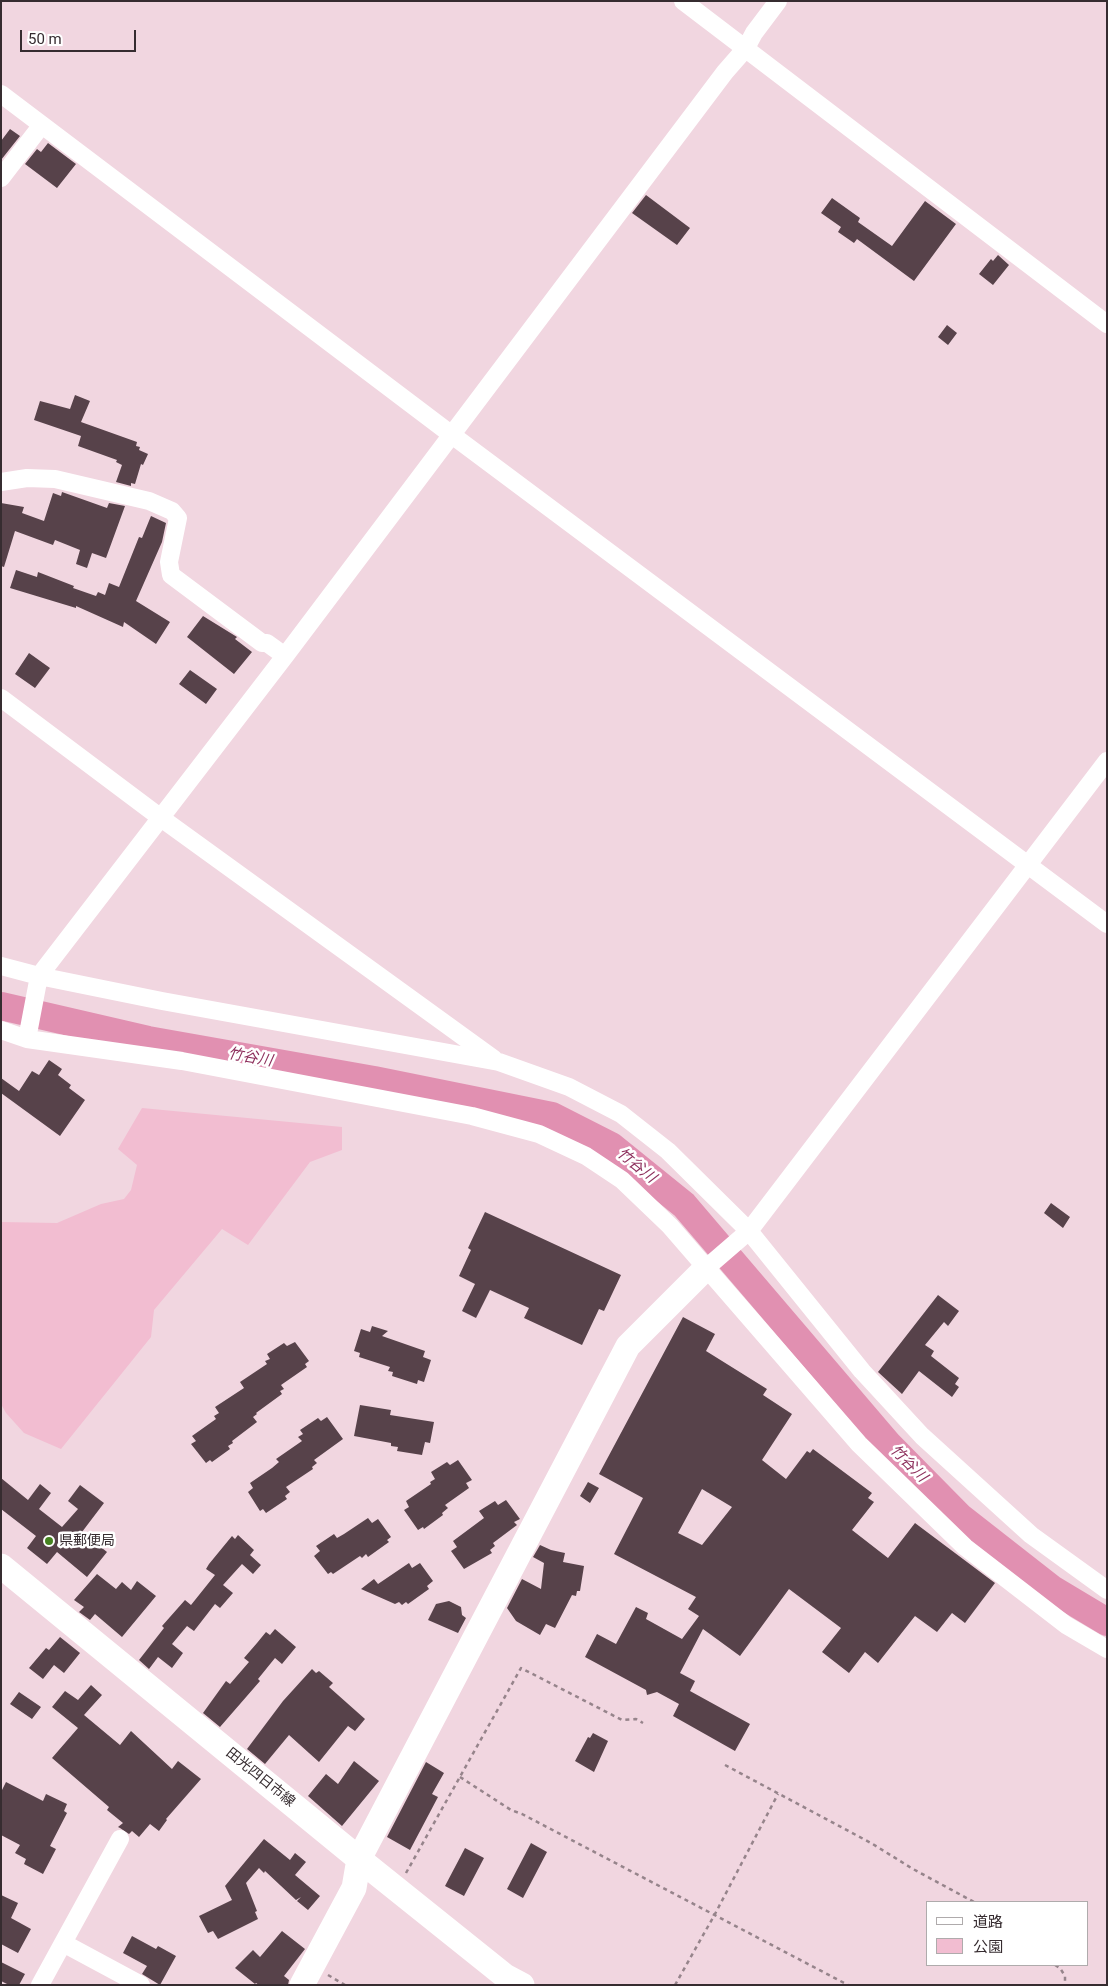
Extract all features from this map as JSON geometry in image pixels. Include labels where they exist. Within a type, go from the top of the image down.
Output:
[{"type":"street","points":[[683,1],[1107,324]]},
{"type":"street","points":[[28,1034],[39,976],[285,656],[719,80],[746,48],[754,33],[778,1]]},
{"type":"street","points":[[1,94],[452,435],[1107,924]]},
{"type":"street","points":[[1,178],[41,126]]},
{"type":"street","points":[[1,482],[27,478],[55,479],[149,501],[172,511],[178,518],[169,562],[171,575],[262,643],[267,643],[285,656]]},
{"type":"street","points":[[1,698],[161,818],[499,1062]]},
{"type":"street","points":[[302,1985],[354,1888],[359,1860],[628,1346],[709,1266],[746,1235],[1107,761]]},
{"type":"street","points":[[1,966],[39,976],[329,1033],[499,1062],[569,1087],[621,1114],[668,1152],[746,1235],[862,1371],[922,1436],[1031,1535],[1107,1590]]},
{"type":"street","points":[[1,1030],[182,1061],[472,1116],[539,1134],[586,1156],[622,1180],[709,1266],[858,1444],[966,1547],[1066,1625],[1107,1649]]},
{"type":"street","name":"田光四日市線","points":[[1,1566],[359,1860],[505,1976],[522,1985]]},
{"type":"street","points":[[40,1985],[120,1839]]},
{"type":"street","points":[[63,1944],[141,1985]]},
{"type":"path","points":[[396,1889],[521,1668],[622,1720],[636,1719],[643,1723]]},
{"type":"path","points":[[725,1765],[972,1901]]},
{"type":"path","points":[[460,1777],[510,1810],[522,1814],[848,1985]]},
{"type":"path","points":[[675,1985],[715,1914],[778,1794]]},
{"type":"path","points":[[1057,1966],[1065,1976],[1065,1985]]},
{"type":"green space","points":[[142,1108],[342,1127],[342,1150],[310,1162],[248,1245],[222,1229],[154,1310],[151,1337],[61,1449],[24,1433],[6,1413],[1,1404],[1,1222],[57,1223],[101,1204],[124,1199],[131,1190],[137,1165],[118,1149]]},
{"type":"building","points":[[10,129],[20,136],[1,160],[1,141]]},
{"type":"building","points":[[48,143],[76,164],[57,188],[25,164],[37,149],[41,152]]},
{"type":"building","points":[[646,195],[690,228],[677,245],[632,213]]},
{"type":"building","points":[[832,198],[860,218],[858,222],[892,246],[925,201],[956,224],[914,281],[857,239],[854,243],[838,232],[841,227],[821,213]]},
{"type":"building","points":[[998,255],[1009,265],[993,285],[979,274],[991,259],[993,261]]},
{"type":"building","points":[[947,325],[957,333],[948,345],[938,337]]},
{"type":"building","points":[[75,395],[90,401],[81,422],[137,442],[136,446],[140,447],[139,450],[148,454],[143,465],[141,464],[135,484],[131,483],[131,486],[116,482],[122,465],[116,462],[117,460],[78,446],[81,436],[34,420],[40,401],[70,409]]},
{"type":"building","points":[[62,492],[107,508],[109,503],[125,506],[106,558],[92,553],[87,568],[76,564],[80,550],[55,540],[53,545],[15,531],[4,567],[1,566],[1,503],[24,507],[22,513],[44,521],[53,493],[61,496]]},
{"type":"building","points":[[151,516],[166,523],[162,542],[136,601],[170,622],[156,644],[124,622],[123,627],[76,606],[76,608],[10,588],[16,570],[37,577],[38,572],[96,596],[98,592],[105,595],[109,583],[119,587],[139,537],[142,538]]},
{"type":"building","points":[[203,616],[237,637],[235,639],[252,652],[234,674],[187,637]]},
{"type":"building","points":[[29,653],[50,668],[35,688],[15,674]]},
{"type":"building","points":[[190,670],[217,689],[206,704],[179,684]]},
{"type":"building","points":[[49,1060],[62,1069],[58,1075],[71,1085],[69,1088],[85,1100],[60,1136],[1,1093],[1,1078],[19,1091],[32,1071],[39,1075]]},
{"type":"building","points":[[1051,1203],[1070,1217],[1063,1228],[1044,1213]]},
{"type":"building","points":[[485,1212],[621,1275],[604,1311],[599,1309],[582,1345],[524,1318],[529,1308],[490,1290],[476,1318],[462,1311],[475,1284],[459,1276],[471,1250],[468,1248]]},
{"type":"building","points":[[938,1295],[959,1311],[948,1326],[944,1322],[925,1345],[934,1351],[931,1356],[959,1378],[955,1384],[959,1387],[952,1397],[919,1371],[902,1394],[878,1372]]},
{"type":"building","points":[[683,1317],[715,1334],[706,1351],[767,1389],[763,1395],[792,1414],[762,1460],[786,1479],[807,1451],[810,1453],[813,1449],[872,1493],[868,1498],[874,1502],[852,1530],[888,1558],[915,1523],[995,1583],[965,1623],[952,1613],[937,1632],[915,1616],[878,1663],[865,1652],[849,1673],[822,1652],[841,1628],[789,1589],[740,1656],[703,1629],[680,1673],[695,1681],[690,1691],[750,1724],[735,1751],[673,1716],[679,1704],[657,1692],[647,1695],[646,1690],[585,1657],[597,1634],[616,1644],[636,1607],[648,1613],[646,1619],[682,1639],[699,1616],[688,1609],[696,1597],[614,1554],[643,1498],[599,1474]],"holes":[[[702,1489],[732,1507],[702,1545],[678,1533]]]},
{"type":"building","points":[[372,1326],[388,1331],[382,1336],[425,1351],[423,1357],[431,1360],[424,1382],[418,1380],[417,1384],[392,1376],[393,1372],[388,1371],[390,1367],[359,1357],[360,1353],[354,1351],[361,1329],[370,1332]]},
{"type":"building","points":[[295,1342],[309,1361],[305,1364],[307,1367],[281,1385],[284,1389],[280,1391],[282,1394],[256,1413],[253,1417],[257,1422],[232,1441],[233,1443],[228,1446],[230,1449],[212,1462],[210,1460],[206,1463],[191,1444],[196,1441],[192,1436],[216,1419],[214,1416],[219,1413],[215,1407],[244,1388],[240,1382],[267,1364],[265,1361],[270,1359],[267,1354],[284,1343],[287,1346]]},
{"type":"building","points":[[360,1405],[391,1410],[390,1415],[434,1422],[430,1443],[425,1442],[422,1455],[397,1451],[398,1447],[391,1446],[391,1443],[354,1436]]},
{"type":"building","points":[[327,1417],[343,1439],[314,1460],[317,1463],[312,1467],[313,1469],[286,1487],[290,1492],[285,1496],[287,1499],[266,1513],[263,1509],[260,1511],[248,1492],[253,1488],[250,1483],[279,1462],[276,1459],[302,1441],[298,1437],[303,1434],[300,1430],[318,1418],[321,1421]]},
{"type":"building","points":[[458,1460],[472,1480],[466,1483],[469,1488],[445,1505],[448,1508],[442,1513],[443,1515],[424,1529],[423,1527],[418,1530],[404,1510],[409,1507],[406,1501],[431,1484],[430,1482],[435,1479],[431,1472],[447,1462],[450,1465]]},
{"type":"building","points":[[1,1478],[28,1500],[40,1484],[51,1493],[39,1509],[62,1527],[78,1509],[68,1501],[80,1485],[104,1503],[82,1532],[107,1552],[87,1577],[57,1552],[47,1564],[27,1548],[36,1536],[1,1509]]},
{"type":"building","points":[[588,1482],[599,1488],[590,1503],[580,1496]]},
{"type":"building","points":[[506,1500],[520,1519],[514,1522],[517,1525],[493,1543],[495,1546],[490,1550],[492,1553],[464,1569],[451,1551],[457,1547],[453,1541],[484,1518],[479,1511],[495,1501],[498,1505]]},
{"type":"building","points":[[368,1518],[372,1523],[378,1519],[391,1537],[387,1540],[389,1542],[368,1557],[366,1554],[362,1558],[360,1556],[333,1574],[331,1572],[328,1574],[314,1556],[320,1551],[316,1546],[334,1534],[337,1538]]},
{"type":"building","points":[[238,1535],[254,1550],[250,1555],[261,1565],[253,1574],[242,1564],[223,1585],[233,1593],[220,1608],[215,1604],[194,1631],[187,1626],[172,1644],[183,1653],[172,1668],[158,1657],[149,1669],[139,1660],[164,1628],[162,1626],[185,1600],[191,1605],[215,1575],[206,1569],[232,1536],[235,1539]]},
{"type":"building","points":[[540,1545],[565,1553],[563,1562],[584,1566],[580,1591],[577,1591],[576,1596],[572,1595],[555,1628],[546,1624],[540,1635],[516,1621],[507,1608],[522,1579],[541,1589],[544,1563],[533,1557]]},
{"type":"building","points":[[409,1563],[412,1568],[420,1563],[433,1581],[427,1586],[429,1589],[408,1604],[406,1602],[402,1605],[399,1602],[395,1604],[361,1589],[374,1579],[378,1584]]},
{"type":"building","points":[[97,1574],[116,1589],[122,1582],[131,1590],[137,1581],[156,1596],[122,1637],[95,1614],[90,1620],[79,1612],[84,1607],[74,1600]]},
{"type":"building","points":[[449,1601],[461,1607],[462,1615],[466,1618],[458,1633],[428,1620],[436,1604]]},
{"type":"building","points":[[275,1629],[296,1647],[282,1664],[275,1658],[258,1679],[260,1681],[220,1727],[203,1713],[226,1681],[230,1684],[249,1662],[244,1658],[266,1632],[270,1635]]},
{"type":"building","points":[[60,1637],[80,1653],[64,1673],[54,1665],[43,1679],[29,1668],[46,1648],[49,1650]]},
{"type":"building","points":[[312,1669],[316,1673],[319,1671],[333,1683],[329,1687],[365,1719],[355,1731],[348,1726],[319,1762],[289,1735],[265,1764],[247,1749],[283,1701]]},
{"type":"building","points":[[91,1685],[102,1695],[84,1715],[120,1745],[131,1731],[172,1769],[178,1761],[201,1779],[166,1819],[159,1831],[150,1824],[139,1837],[132,1831],[129,1834],[118,1827],[123,1823],[107,1810],[109,1807],[52,1758],[78,1728],[52,1707],[65,1691],[78,1700]]},
{"type":"building","points":[[19,1692],[41,1707],[32,1719],[10,1704]]},
{"type":"building","points":[[593,1733],[608,1741],[594,1772],[575,1761],[588,1737],[590,1738]]},
{"type":"building","points":[[354,1761],[379,1781],[342,1826],[308,1796],[326,1774],[338,1784]]},
{"type":"building","points":[[426,1762],[444,1773],[432,1794],[438,1797],[410,1850],[387,1837]]},
{"type":"building","points":[[6,1782],[43,1801],[46,1794],[67,1804],[64,1811],[67,1813],[50,1846],[56,1849],[43,1874],[24,1864],[26,1859],[15,1853],[20,1845],[1,1835],[1,1792]]},
{"type":"building","points":[[264,1839],[290,1860],[295,1853],[306,1862],[295,1875],[320,1896],[308,1910],[297,1901],[301,1897],[296,1900],[265,1871],[264,1873],[259,1868],[246,1883],[257,1911],[255,1912],[258,1919],[218,1939],[213,1931],[208,1933],[199,1916],[232,1900],[225,1886]]},
{"type":"building","points":[[531,1843],[547,1852],[523,1898],[507,1889]]},
{"type":"building","points":[[465,1848],[484,1858],[464,1896],[445,1886]]},
{"type":"building","points":[[1,1895],[18,1903],[11,1918],[31,1929],[18,1953],[1,1944]]},
{"type":"building","points":[[282,1931],[305,1949],[284,1976],[289,1980],[288,1985],[255,1984],[235,1968],[253,1950],[260,1957]]},
{"type":"building","points":[[132,1936],[156,1949],[158,1946],[176,1956],[160,1985],[142,1974],[147,1966],[123,1953]]},
{"type":"building","points":[[1,1962],[25,1974],[19,1985],[9,1985],[1,1981]]},
{"type":"waterway","name":"竹谷川","points":[[1,1006],[148,1040],[374,1080],[552,1116],[611,1146],[684,1205],[888,1444],[960,1517],[1052,1589],[1107,1622]]},
{"type":"place","name":"県郵便局","points":[[49,1541]]}]
